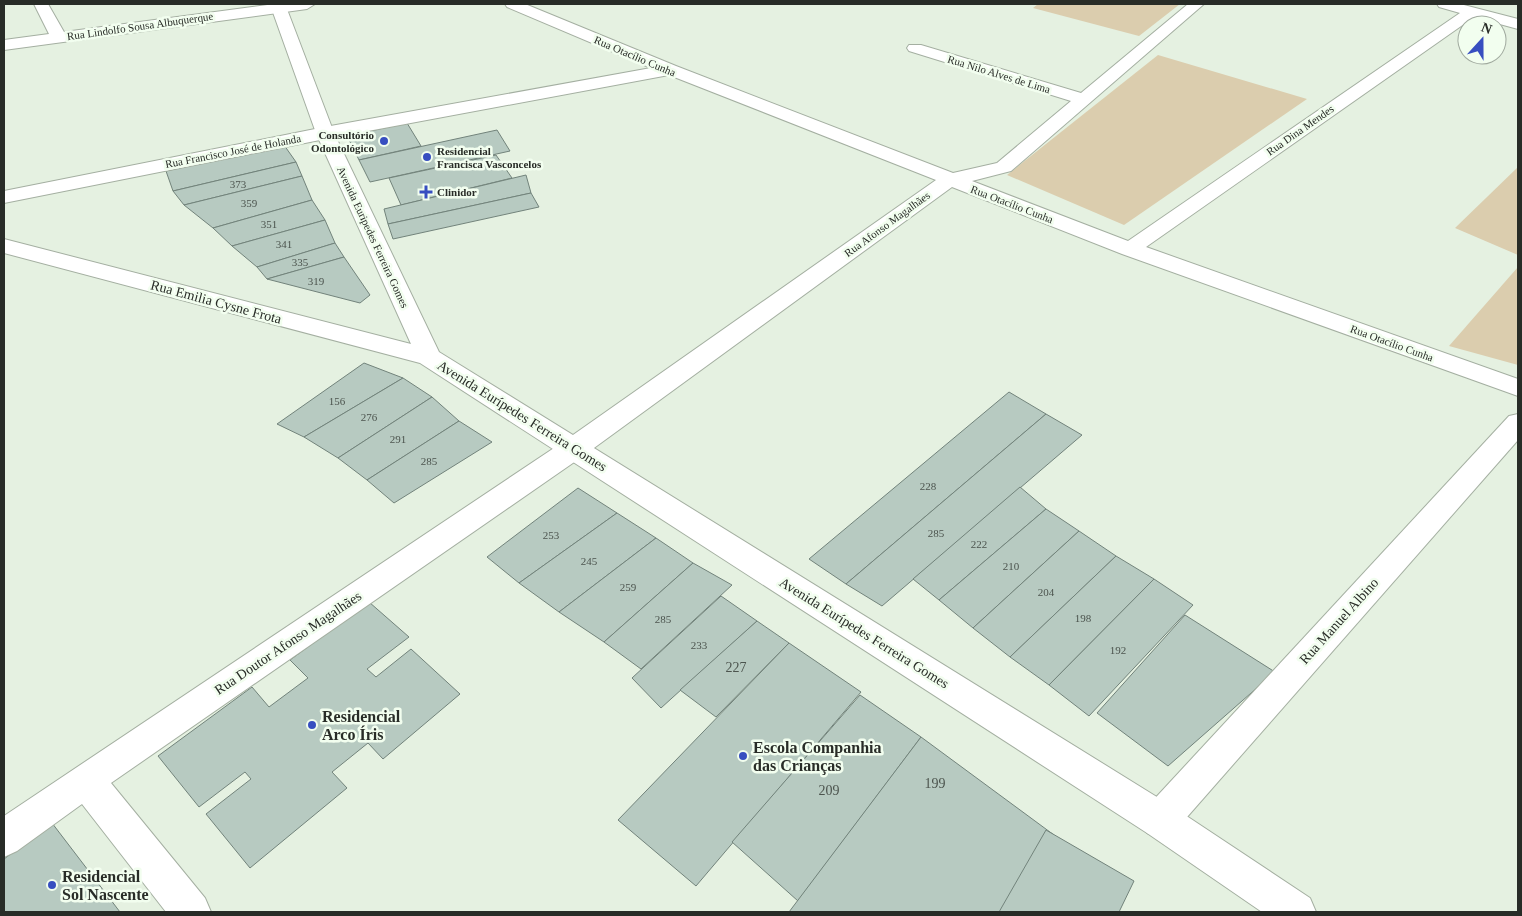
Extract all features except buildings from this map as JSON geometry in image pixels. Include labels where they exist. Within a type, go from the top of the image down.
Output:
[{"type":"street","points":[[41,4],[59,37]]},
{"type":"street","name":"Rua Lindolfo Sousa Albuquerque","points":[[4,45],[278,6],[307,4]]},
{"type":"street","name":"Rua Otacílio Cunha","points":[[512,4],[670,70],[949,180],[1130,249],[1518,388]]},
{"type":"street","name":"Rua Afonso Magalhães","points":[[573,449],[949,180],[1004,167],[1197,4]]},
{"type":"street","points":[[1444,4],[1518,24]]},
{"type":"street","name":"Avenida Euripedes Ferreira Gomes","points":[[278,6],[325,133],[429,357]]},
{"type":"street","name":"Rua Dina Mendes","points":[[1130,249],[1471,12]]},
{"type":"street","name":"Rua Nilo Alves de Lima","points":[[915,48],[1083,99]]},
{"type":"street","name":"Rua Francisco José de Holanda","points":[[4,197],[325,133],[670,70]]},
{"type":"street","name":"Rua Emilia Cysne Frota","points":[[4,246],[429,357]]},
{"type":"street","name":"Avenida Eurípedes Ferreira Gomes","points":[[429,357],[1160,820],[1296,912]]},
{"type":"street","name":"Rua Manuel Albino","points":[[1160,820],[1518,423]]},
{"type":"street","name":"Rua Doutor Afonso Magalhães","points":[[4,838],[86,780],[573,449]]},
{"type":"street","points":[[86,780],[191,912]]},
{"type":"shaded area","points":[[1038,4],[1180,4],[1139,36],[1033,8]]},
{"type":"shaded area","points":[[1158,55],[1307,99],[1124,225],[1007,175]]},
{"type":"shaded area","points":[[1518,167],[1518,255],[1455,228]]},
{"type":"shaded area","points":[[1518,267],[1518,365],[1449,346]]},
{"type":"place","name":"Consultório Odontológico","points":[[384,141]]},
{"type":"place","name":"Residencial Francisca Vasconcelos","points":[[427,157]]},
{"type":"place","name":"Clinidor","points":[[426,192]]},
{"type":"place","name":"Residencial Arco Íris","points":[[312,725]]},
{"type":"place","name":"Escola Companhia das Crianças","points":[[743,756]]},
{"type":"place","name":"Residencial Sol Nascente","points":[[52,885]]}]
